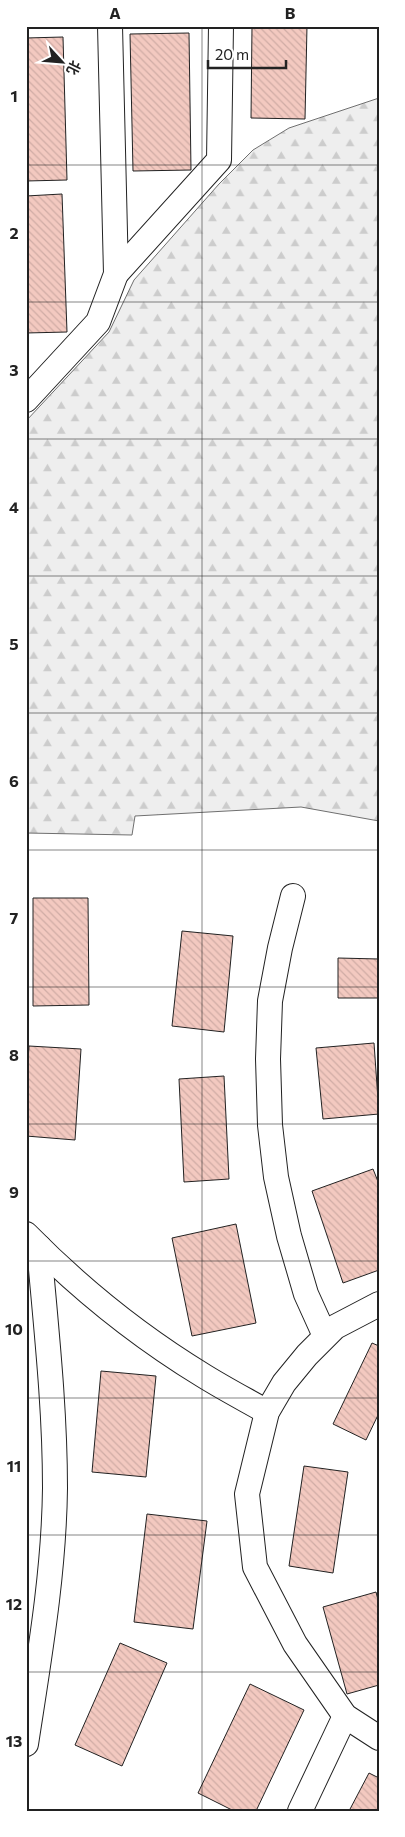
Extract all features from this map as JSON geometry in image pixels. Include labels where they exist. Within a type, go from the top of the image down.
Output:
[{"type":"street","points":[[110,26],[116,274]]},
{"type":"street","points":[[26,400],[98,322],[116,274],[219,160],[221,26]]},
{"type":"street","points":[[294,896],[280,948],[270,1001],[268,1059],[270,1125],[276,1177],[289,1236],[306,1294],[325,1336]]},
{"type":"street","points":[[32,1240],[72,1277],[150,1340],[203,1375],[267,1412]]},
{"type":"street","points":[[26,1744],[52,1559],[55,1489],[50,1371],[32,1240]]},
{"type":"street","points":[[379,1304],[366,1309],[335,1327],[307,1355],[284,1383],[267,1412],[247,1494],[255,1567],[295,1644],[345,1716],[379,1738]]},
{"type":"street","points":[[300,1811],[345,1716]]},
{"type":"green space","points":[[379,98],[379,821],[301,807],[135,816],[132,835],[26,833],[26,421],[109,332],[134,280],[219,184],[253,150],[289,128]]},
{"type":"building","points":[[252,26],[307,26],[305,119],[251,118]]},
{"type":"building","points":[[189,33],[191,170],[133,171],[130,34]]},
{"type":"building","points":[[63,37],[67,180],[26,181],[26,38]]},
{"type":"building","points":[[62,194],[67,332],[26,333],[26,196]]},
{"type":"building","points":[[33,898],[88,898],[89,1005],[33,1006]]},
{"type":"building","points":[[182,931],[233,936],[224,1032],[172,1026]]},
{"type":"building","points":[[338,958],[379,959],[379,998],[338,998]]},
{"type":"building","points":[[374,1043],[379,1114],[323,1119],[316,1048]]},
{"type":"building","points":[[29,1046],[81,1049],[75,1140],[26,1136],[26,1089]]},
{"type":"building","points":[[224,1076],[229,1179],[184,1182],[179,1079]]},
{"type":"building","points":[[373,1169],[379,1184],[379,1270],[343,1283],[312,1191]]},
{"type":"building","points":[[236,1224],[256,1323],[192,1336],[172,1238]]},
{"type":"building","points":[[372,1343],[379,1346],[379,1413],[366,1440],[333,1424]]},
{"type":"building","points":[[101,1371],[156,1376],[146,1477],[92,1472]]},
{"type":"building","points":[[304,1466],[348,1472],[333,1573],[289,1566]]},
{"type":"building","points":[[147,1514],[207,1521],[193,1629],[134,1622]]},
{"type":"building","points":[[376,1592],[379,1604],[379,1685],[347,1694],[323,1607]]},
{"type":"building","points":[[120,1643],[167,1663],[122,1766],[75,1745]]},
{"type":"building","points":[[250,1684],[304,1710],[256,1811],[234,1811],[198,1793]]},
{"type":"building","points":[[369,1773],[379,1778],[379,1811],[349,1811]]}]
